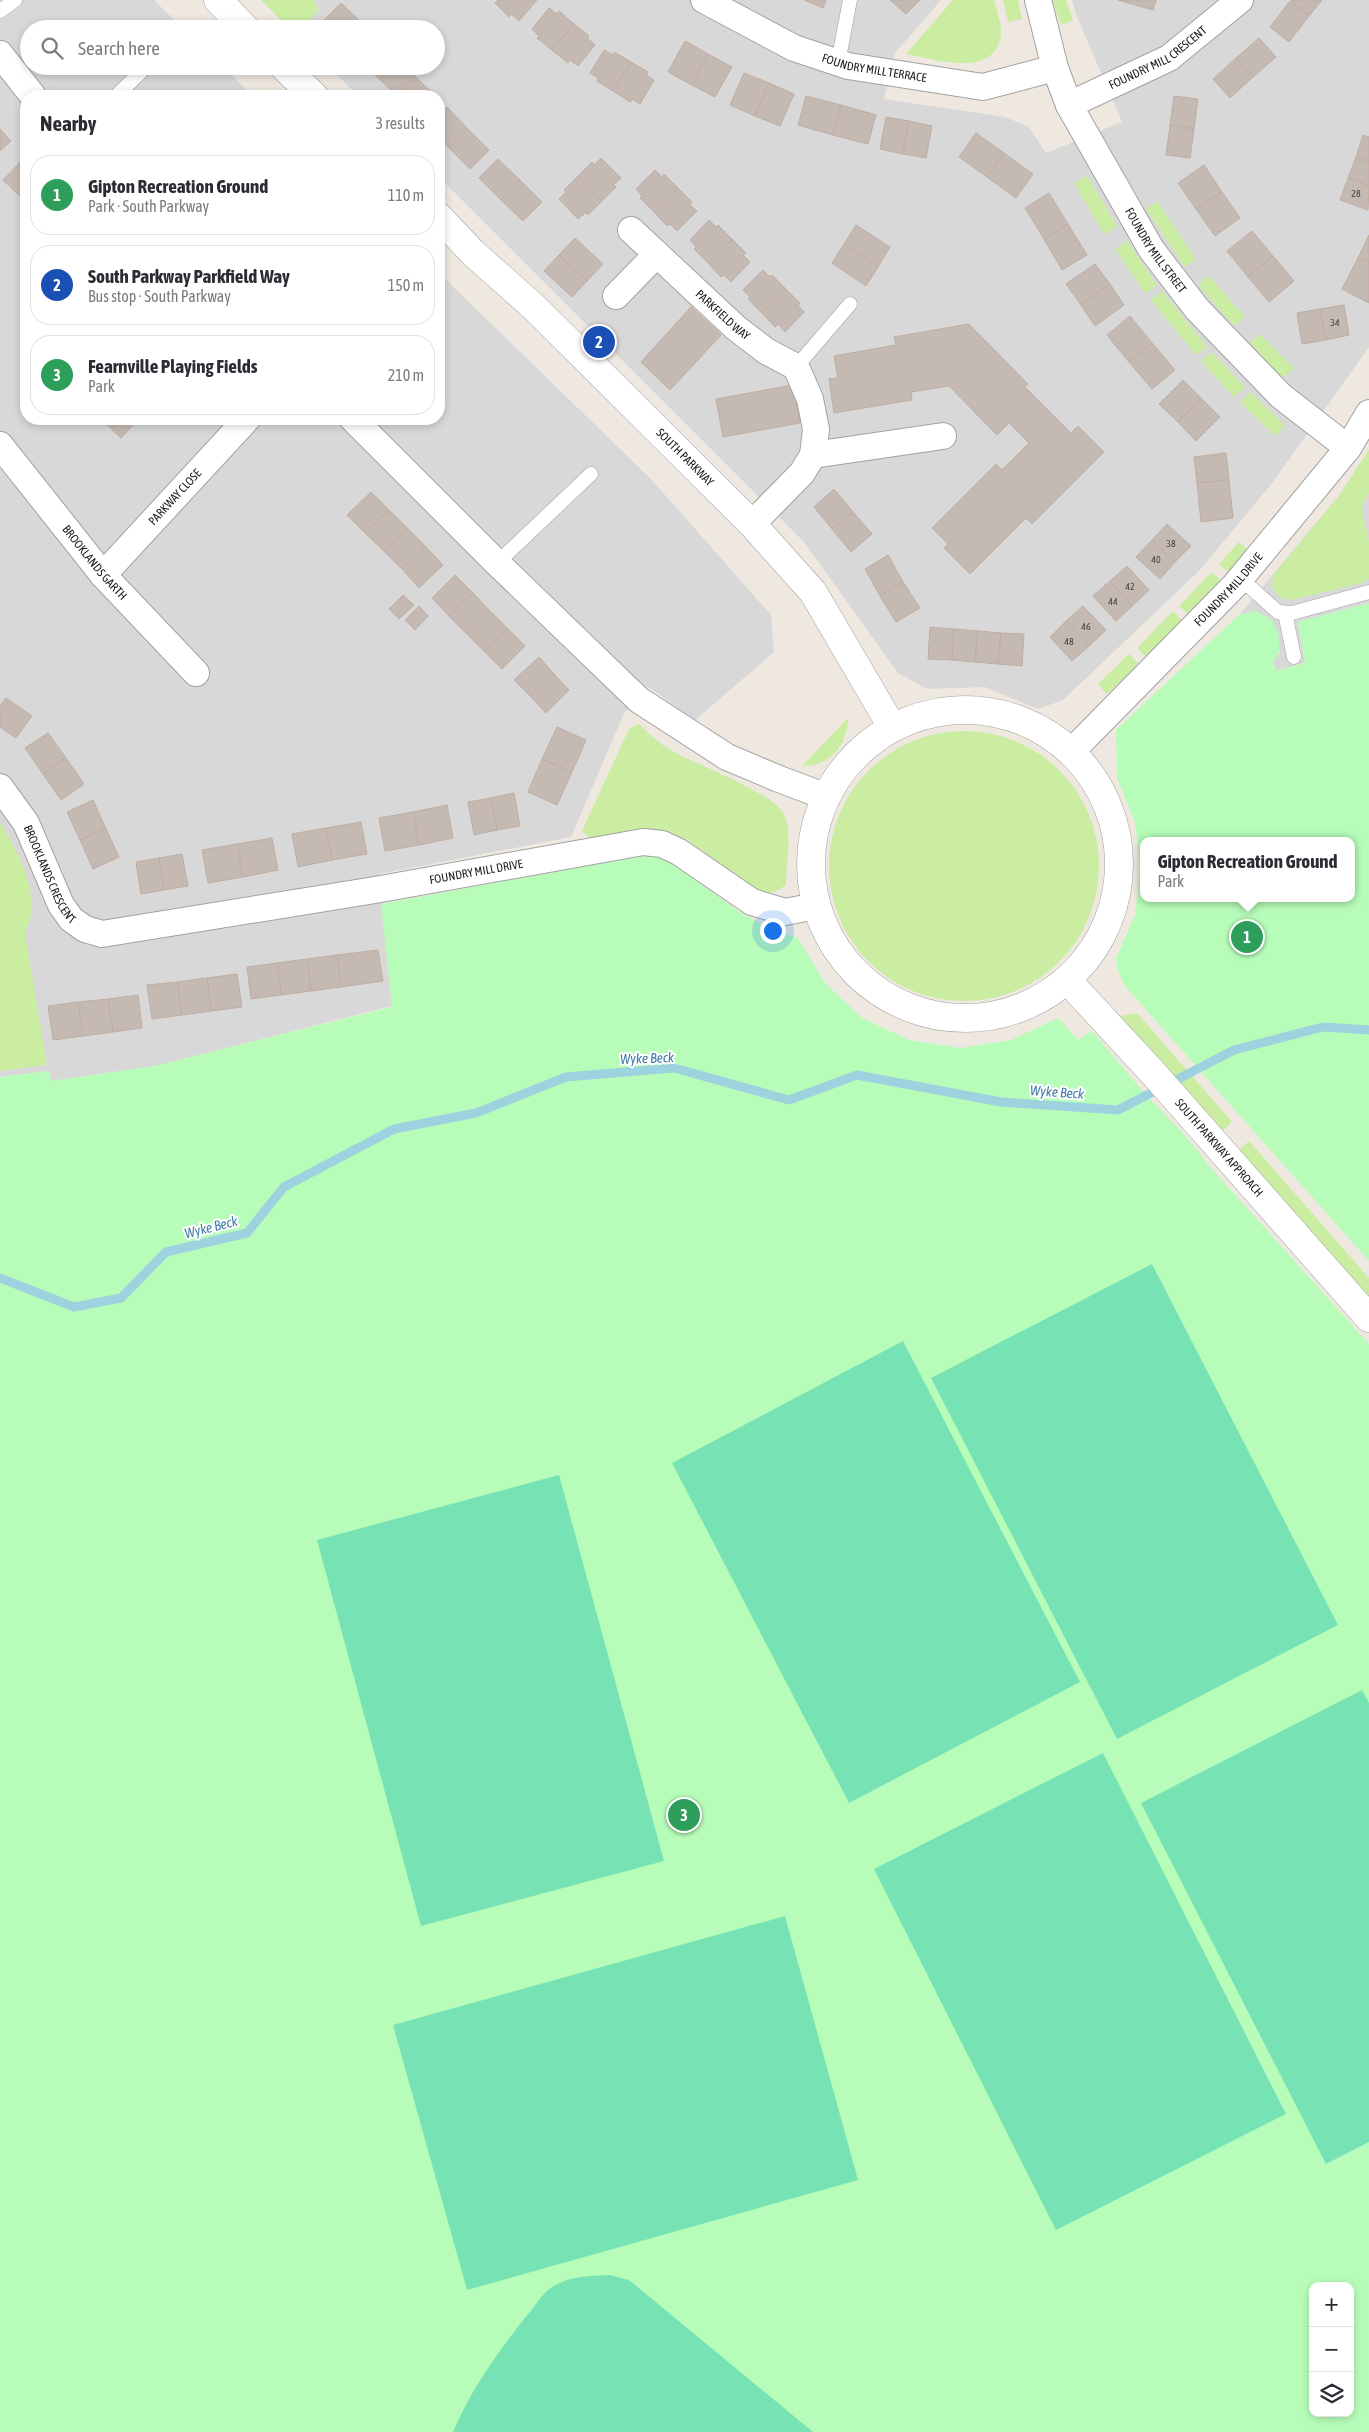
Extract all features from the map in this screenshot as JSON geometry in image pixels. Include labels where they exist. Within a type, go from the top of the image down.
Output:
[{"type":"street","points":[[218,0],[237,20]]},
{"type":"street","name":"FOUNDRY MILL TERRACE","points":[[704,0],[794,48],[838,63],[983,87],[1055,68]]},
{"type":"street","name":"FOUNDRY MILL STREET","points":[[1038,0],[1055,68],[1069,105],[1151,248],[1197,309],[1281,396],[1348,448]]},
{"type":"street","name":"FOUNDRY MILL CRESCENT","points":[[1069,105],[1170,58],[1240,0]]},
{"type":"street","points":[[0,54],[28,90]]},
{"type":"street","points":[[292,75],[308,90]]},
{"type":"street","name":"SOUTH PARKWAY","points":[[445,223],[474,253],[535,308],[752,524],[813,592],[892,727]]},
{"type":"street","name":"PARKFIELD WAY","points":[[631,230],[736,328],[766,350],[796,367]]},
{"type":"street","points":[[616,296],[656,255]]},
{"type":"street","points":[[752,524],[802,473],[813,455],[816,429],[810,399],[796,367]]},
{"type":"street","name":"FOUNDRY MILL DRIVE","points":[[1072,751],[1240,578],[1348,448],[1369,413]]},
{"type":"street","name":"PARKWAY CLOSE","points":[[103,575],[241,425]]},
{"type":"street","points":[[358,425],[496,563],[639,700],[727,756],[779,780],[827,796]]},
{"type":"street","points":[[813,455],[943,436]]},
{"type":"street","name":"BROOKLANDS GARTH","points":[[0,445],[103,575],[196,674]]},
{"type":"street","points":[[985,710],[1013,716],[1039,727],[1072,751],[1103,792],[1119,841],[1118,893],[1100,941],[1068,981],[1027,1006],[981,1018],[933,1015],[889,998],[852,968],[825,928],[816,906],[812,877],[813,840],[827,796],[836,779],[855,756],[892,727],[937,712],[985,710]]},
{"type":"street","name":"BROOKLANDS CRESCENT","points":[[0,787],[26,823],[61,905],[70,919],[85,929],[102,934],[119,933]]},
{"type":"street","name":"FOUNDRY MILL DRIVE","points":[[119,933],[644,842],[662,844],[679,852],[752,902],[785,912],[816,906]]},
{"type":"street","name":"SOUTH PARKWAY APPROACH","points":[[1068,981],[1154,1074],[1369,1318]]},
{"type":"lane","points":[[0,11],[15,0]]},
{"type":"lane","points":[[838,63],[850,0]]},
{"type":"lane","points":[[122,90],[138,75]]},
{"type":"lane","points":[[796,367],[850,304]]},
{"type":"lane","points":[[496,563],[591,474]]},
{"type":"lane","points":[[1240,578],[1278,612],[1284,613],[1292,613],[1369,592]]},
{"type":"lane","points":[[1284,613],[1294,657]]},
{"type":"shaded area","points":[[0,0],[154,0],[174,20],[20,20],[20,75],[231,75],[247,90],[20,90],[20,425],[445,425],[445,279],[651,479],[771,615],[774,652],[694,721],[649,687],[624,713],[571,837],[379,874],[392,1006],[155,1066],[50,1081],[49,1071],[0,1077]]},
{"type":"shaded area","points":[[313,0],[941,0],[895,53],[884,99],[1005,117],[1029,127],[1046,153],[1122,122],[1077,17],[1072,0],[1369,0],[1369,347],[1273,482],[1199,571],[1063,700],[1038,709],[985,687],[927,689],[898,673],[804,542],[445,183],[445,90],[352,90],[337,75],[445,75],[445,20],[310,20],[319,9]]},
{"type":"shaded area","points":[[1369,450],[1369,603],[1298,622],[1305,663],[1276,671],[1273,661],[1280,652],[1274,626],[1270,619],[1255,611],[1239,615],[1338,497]]},
{"type":"green space","points":[[261,0],[313,0],[319,9],[310,20],[281,20]]},
{"type":"green space","points":[[953,0],[994,0],[1001,30],[997,48],[988,57],[976,62],[962,63],[906,54]]},
{"type":"green space","points":[[1003,0],[1018,0],[1022,19],[1008,22]]},
{"type":"green space","points":[[1052,0],[1066,0],[1073,20],[1061,25]]},
{"type":"green space","points":[[1087,176],[1117,226],[1104,234],[1074,183]]},
{"type":"green space","points":[[1157,201],[1196,259],[1185,267],[1146,209]]},
{"type":"green space","points":[[1127,241],[1157,285],[1145,293],[1115,249]]},
{"type":"green space","points":[[1209,276],[1245,317],[1234,326],[1198,285]]},
{"type":"green space","points":[[1162,291],[1207,347],[1196,355],[1151,300]]},
{"type":"green space","points":[[1260,334],[1294,368],[1283,378],[1250,343]]},
{"type":"green space","points":[[1211,352],[1245,387],[1234,397],[1201,361]]},
{"type":"green space","points":[[1250,392],[1285,426],[1275,436],[1240,402]]},
{"type":"green space","points":[[1369,450],[1369,493],[1363,503],[1362,512],[1369,541],[1369,579],[1362,583],[1291,600],[1279,597],[1272,587],[1273,575],[1338,497]]},
{"type":"green space","points":[[1239,542],[1250,551],[1230,574],[1219,564]]},
{"type":"green space","points":[[1212,572],[1222,582],[1190,616],[1179,606]]},
{"type":"green space","points":[[1369,603],[1369,1261],[1125,986],[1118,972],[1116,959],[1135,915],[1140,876],[1140,902],[1355,902],[1355,837],[1140,837],[1140,860],[1135,822],[1117,778],[1116,730],[1239,615],[1255,611],[1270,619],[1273,623],[1279,641],[1278,653],[1273,661],[1276,671],[1305,663],[1298,622]]},
{"type":"green space","points":[[1173,611],[1183,622],[1147,658],[1137,648]]},
{"type":"green space","points":[[1129,654],[1139,664],[1107,694],[1098,684]]},
{"type":"green space","points":[[848,718],[844,737],[836,752],[821,762],[802,766]]},
{"type":"green space","points":[[639,724],[667,748],[734,780],[767,798],[779,807],[785,816],[788,831],[786,885],[775,892],[768,893],[754,889],[686,839],[663,831],[640,829],[589,838],[582,831],[629,729]]},
{"type":"green space","points":[[964,731],[990,734],[1016,742],[1039,754],[1059,771],[1076,791],[1088,814],[1096,840],[1099,866],[1096,892],[1088,918],[1076,941],[1059,961],[1039,978],[1016,990],[990,998],[964,1001],[938,998],[912,990],[889,978],[869,961],[852,941],[840,918],[832,892],[829,866],[832,840],[840,814],[852,791],[869,771],[889,754],[912,742],[938,734]]},
{"type":"green space","points":[[0,822],[21,861],[30,890],[30,919],[25,933],[47,1065],[0,1071]]},
{"type":"green space","points":[[640,856],[660,857],[675,865],[738,911],[765,926],[798,938],[824,982],[862,1018],[909,1040],[960,1048],[1011,1040],[1058,1018],[1078,1040],[1092,1031],[1146,1095],[1184,1134],[1210,1167],[1369,1344],[1369,2432],[0,2432],[0,1077],[49,1071],[51,1081],[155,1066],[392,1007],[381,904]]},
{"type":"green space","points":[[1137,1013],[1232,1122],[1222,1131],[1120,1016]]},
{"type":"green space","points":[[1249,1141],[1369,1278],[1369,1297],[1239,1150]]},
{"type":"green space","points":[[1152,1264],[1338,1625],[1117,1739],[931,1378]]},
{"type":"green space","points":[[903,1341],[1080,1682],[849,1803],[672,1463]]},
{"type":"green space","points":[[559,1475],[664,1861],[421,1926],[317,1540]]},
{"type":"green space","points":[[1362,1690],[1369,1703],[1369,2142],[1326,2164],[1141,1803]]},
{"type":"green space","points":[[1103,1753],[1286,2114],[1056,2230],[874,1869]]},
{"type":"green space","points":[[785,1916],[858,2180],[467,2290],[393,2025]]},
{"type":"green space","points":[[610,2275],[629,2280],[813,2432],[453,2432],[468,2400],[486,2370],[545,2292],[555,2285],[570,2279]]},
{"type":"building","points":[[498,0],[537,0],[519,21],[511,14],[509,17],[495,3]]},
{"type":"building","points":[[804,0],[826,0],[823,8]]},
{"type":"building","points":[[890,0],[920,0],[906,14]]},
{"type":"building","points":[[1118,0],[1156,0],[1153,10]]},
{"type":"building","points":[[1291,0],[1322,0],[1309,16]]},
{"type":"building","points":[[1290,1],[1309,16],[1289,42],[1270,27]]},
{"type":"building","points":[[341,3],[359,20],[324,20]]},
{"type":"building","points":[[549,8],[557,14],[559,11],[574,24],[552,50],[537,38],[539,36],[532,29]]},
{"type":"building","points":[[574,24],[589,36],[587,38],[595,45],[578,66],[570,60],[568,63],[552,50]]},
{"type":"building","points":[[1259,38],[1276,57],[1253,77],[1236,58]]},
{"type":"building","points":[[685,41],[708,54],[692,85],[668,72]]},
{"type":"building","points":[[604,50],[613,55],[614,52],[631,62],[613,91],[597,81],[598,78],[590,73]]},
{"type":"building","points":[[708,54],[732,67],[715,97],[692,85]]},
{"type":"building","points":[[1236,58],[1253,77],[1230,98],[1213,79]]},
{"type":"building","points":[[631,62],[648,72],[646,75],[654,80],[640,104],[632,99],[630,102],[613,91]]},
{"type":"building","points":[[744,73],[769,83],[755,116],[730,105]]},
{"type":"building","points":[[375,75],[415,76],[401,90],[391,90]]},
{"type":"building","points":[[415,76],[429,90],[401,90]]},
{"type":"building","points":[[769,83],[794,94],[780,126],[755,116]]},
{"type":"building","points":[[806,96],[841,105],[833,135],[798,125]]},
{"type":"building","points":[[1174,96],[1198,99],[1194,129],[1170,125]]},
{"type":"building","points":[[841,105],[876,115],[868,144],[833,135]]},
{"type":"building","points":[[447,107],[468,129],[449,148],[445,144],[445,109]]},
{"type":"building","points":[[886,117],[909,121],[903,154],[880,149]]},
{"type":"building","points":[[909,121],[932,126],[926,158],[903,154]]},
{"type":"building","points":[[1170,125],[1194,129],[1190,158],[1166,155]]},
{"type":"building","points":[[0,129],[11,141],[0,151]]},
{"type":"building","points":[[468,129],[489,150],[470,169],[449,148]]},
{"type":"building","points":[[976,133],[1004,153],[987,177],[959,157]]},
{"type":"building","points":[[1363,135],[1369,137],[1369,162],[1356,157]]},
{"type":"building","points":[[1004,153],[1033,174],[1016,198],[987,177]]},
{"type":"building","points":[[1356,157],[1369,162],[1369,186],[1348,178]]},
{"type":"building","points":[[601,158],[621,178],[613,185],[616,187],[602,201],[578,176],[592,162],[594,165]]},
{"type":"building","points":[[498,159],[520,180],[501,200],[479,178]]},
{"type":"building","points":[[20,162],[20,196],[3,180]]},
{"type":"building","points":[[1204,165],[1222,192],[1196,209],[1178,183]]},
{"type":"building","points":[[655,170],[662,177],[664,174],[678,188],[654,212],[640,198],[642,196],[636,189]]},
{"type":"building","points":[[578,176],[602,201],[588,215],[586,212],[578,219],[559,199],[566,192],[564,190]]},
{"type":"building","points":[[1348,178],[1369,186],[1368,210],[1340,200]]},
{"type":"building","points":[[520,180],[542,202],[523,221],[501,200]]},
{"type":"building","points":[[678,188],[692,202],[690,205],[697,211],[677,231],[670,224],[667,226],[654,212]]},
{"type":"building","points":[[1222,192],[1240,218],[1215,236],[1196,209]]},
{"type":"building","points":[[1049,193],[1068,224],[1044,239],[1025,208]]},
{"type":"building","points":[[709,220],[716,227],[718,225],[732,239],[708,263],[694,249],[696,247],[690,240]]},
{"type":"building","points":[[1068,224],[1087,255],[1062,270],[1044,239]]},
{"type":"building","points":[[856,225],[890,247],[878,267],[844,244]]},
{"type":"building","points":[[1252,231],[1273,256],[1248,277],[1227,251]]},
{"type":"building","points":[[1369,235],[1369,263],[1358,258]]},
{"type":"building","points":[[575,238],[603,264],[587,281],[559,255]]},
{"type":"building","points":[[732,239],[746,253],[743,255],[750,262],[731,282],[724,275],[721,277],[708,263]]},
{"type":"building","points":[[844,244],[878,267],[866,286],[832,263]]},
{"type":"building","points":[[559,255],[587,281],[572,297],[544,271]]},
{"type":"building","points":[[1273,256],[1294,281],[1269,302],[1248,277]]},
{"type":"building","points":[[1358,258],[1369,263],[1369,303],[1342,289]]},
{"type":"building","points":[[1095,264],[1110,284],[1081,305],[1066,284]]},
{"type":"building","points":[[763,270],[770,277],[772,275],[786,289],[762,313],[748,299],[750,297],[743,290]]},
{"type":"building","points":[[1110,284],[1124,305],[1095,326],[1081,305]]},
{"type":"building","points":[[786,289],[800,303],[798,305],[804,312],[785,332],[778,324],[775,327],[762,313]]},
{"type":"building","points":[[1344,305],[1349,335],[1326,340],[1320,309]]},
{"type":"building","points":[[691,307],[721,335],[670,390],[641,362]]},
{"type":"building","points":[[1320,309],[1326,340],[1302,344],[1297,313]]},
{"type":"building","points":[[1130,316],[1152,343],[1129,362],[1107,335]]},
{"type":"building","points":[[969,324],[1028,384],[1025,387],[1071,433],[1078,426],[1104,452],[1032,524],[1026,518],[970,574],[944,548],[948,544],[932,528],[996,464],[1002,470],[1029,443],[1009,423],[997,435],[949,386],[911,392],[912,400],[834,413],[829,379],[838,378],[834,356],[896,345],[894,337]]},
{"type":"building","points":[[1152,343],[1175,370],[1152,389],[1129,362]]},
{"type":"building","points":[[1183,380],[1201,398],[1178,422],[1159,404]]},
{"type":"building","points":[[793,385],[800,423],[723,437],[716,399]]},
{"type":"building","points":[[1201,398],[1220,417],[1196,441],[1178,422]]},
{"type":"building","points":[[107,425],[133,425],[121,438]]},
{"type":"building","points":[[1226,453],[1229,480],[1197,483],[1194,457]]},
{"type":"building","points":[[1229,480],[1233,518],[1201,522],[1197,483]]},
{"type":"building","points":[[834,489],[853,512],[832,529],[814,507]]},
{"type":"building","points":[[371,492],[389,510],[365,533],[347,515]]},
{"type":"building","points":[[389,510],[407,528],[384,551],[365,533]]},
{"type":"building","points":[[853,512],[872,534],[851,552],[832,529]]},
{"type":"building","points":[[1167,524],[1191,546],[1175,562],[1152,540]]},
{"type":"building","points":[[407,528],[425,546],[402,569],[384,551]]},
{"type":"building","points":[[1152,540],[1175,562],[1160,579],[1136,557]]},
{"type":"building","points":[[425,546],[443,565],[419,588],[402,569]]},
{"type":"building","points":[[888,555],[903,582],[880,596],[865,569]]},
{"type":"building","points":[[1127,566],[1149,590],[1132,606],[1110,581]]},
{"type":"building","points":[[455,575],[473,593],[449,616],[432,598]]},
{"type":"building","points":[[1110,581],[1132,606],[1116,621],[1093,596]]},
{"type":"building","points":[[903,582],[920,608],[896,622],[880,596]]},
{"type":"building","points":[[473,593],[490,611],[467,634],[449,616]]},
{"type":"building","points":[[403,595],[414,605],[399,619],[389,609]]},
{"type":"building","points":[[419,606],[428,616],[415,630],[405,620]]},
{"type":"building","points":[[1083,606],[1106,630],[1089,646],[1066,621]]},
{"type":"building","points":[[490,611],[507,628],[484,651],[467,634]]},
{"type":"building","points":[[1066,621],[1089,646],[1072,661],[1050,637]]},
{"type":"building","points":[[930,627],[954,629],[952,660],[928,659]]},
{"type":"building","points":[[507,628],[525,646],[502,669],[484,651]]},
{"type":"building","points":[[954,629],[978,631],[975,662],[952,660]]},
{"type":"building","points":[[978,631],[1001,633],[998,664],[975,662]]},
{"type":"building","points":[[1001,633],[1024,634],[1022,666],[998,664]]},
{"type":"building","points":[[539,657],[554,674],[530,696],[514,680]]},
{"type":"building","points":[[554,674],[569,690],[546,713],[530,696]]},
{"type":"building","points":[[6,698],[32,716],[16,738],[0,727],[0,706]]},
{"type":"building","points":[[557,727],[586,740],[572,772],[542,759]]},
{"type":"building","points":[[48,733],[66,758],[43,774],[25,748]]},
{"type":"building","points":[[66,758],[84,784],[61,800],[43,774]]},
{"type":"building","points":[[542,759],[572,772],[557,805],[528,792]]},
{"type":"building","points":[[514,793],[520,826],[497,830],[491,798]]},
{"type":"building","points":[[491,798],[497,830],[474,835],[468,802]]},
{"type":"building","points":[[93,800],[106,829],[80,840],[67,812]]},
{"type":"building","points":[[447,805],[453,838],[419,845],[413,812]]},
{"type":"building","points":[[413,812],[419,845],[385,851],[379,818]]},
{"type":"building","points":[[361,822],[367,854],[332,860],[326,828]]},
{"type":"building","points":[[326,828],[332,860],[298,867],[292,834]]},
{"type":"building","points":[[106,829],[119,857],[93,869],[80,840]]},
{"type":"building","points":[[272,838],[278,870],[243,877],[237,844]]},
{"type":"building","points":[[237,844],[243,877],[208,883],[202,850]]},
{"type":"building","points":[[182,854],[188,886],[164,890],[159,858]]},
{"type":"building","points":[[159,858],[164,890],[141,894],[136,862]]},
{"type":"building","points":[[378,950],[383,981],[341,987],[337,955]]},
{"type":"building","points":[[337,955],[341,987],[311,991],[307,959]]},
{"type":"building","points":[[307,959],[311,991],[281,995],[277,963]]},
{"type":"building","points":[[277,963],[281,995],[251,999],[247,967]]},
{"type":"building","points":[[237,974],[242,1007],[211,1011],[207,978]]},
{"type":"building","points":[[207,978],[211,1011],[182,1015],[177,982]]},
{"type":"building","points":[[177,982],[182,1015],[152,1019],[147,985]]},
{"type":"building","points":[[138,995],[142,1028],[113,1032],[108,999]]},
{"type":"building","points":[[108,999],[113,1032],[83,1036],[78,1002]]},
{"type":"building","points":[[78,1002],[83,1036],[53,1040],[48,1006]]},
{"type":"waterway","name":"Wyke Beck","points":[[0,1278],[74,1307],[121,1298],[166,1252],[247,1233],[284,1187],[394,1129],[476,1113],[566,1077],[674,1068],[789,1100],[857,1075],[1001,1102],[1118,1110],[1234,1050],[1323,1027],[1369,1030]]},
{"type":"place","name":"South Parkway Parkfield Way","points":[[599,342]]},
{"type":"place","name":"Gipton Recreation Ground","points":[[1247,937]]},
{"type":"place","name":"Fearnville Playing Fields","points":[[684,1815]]}]
